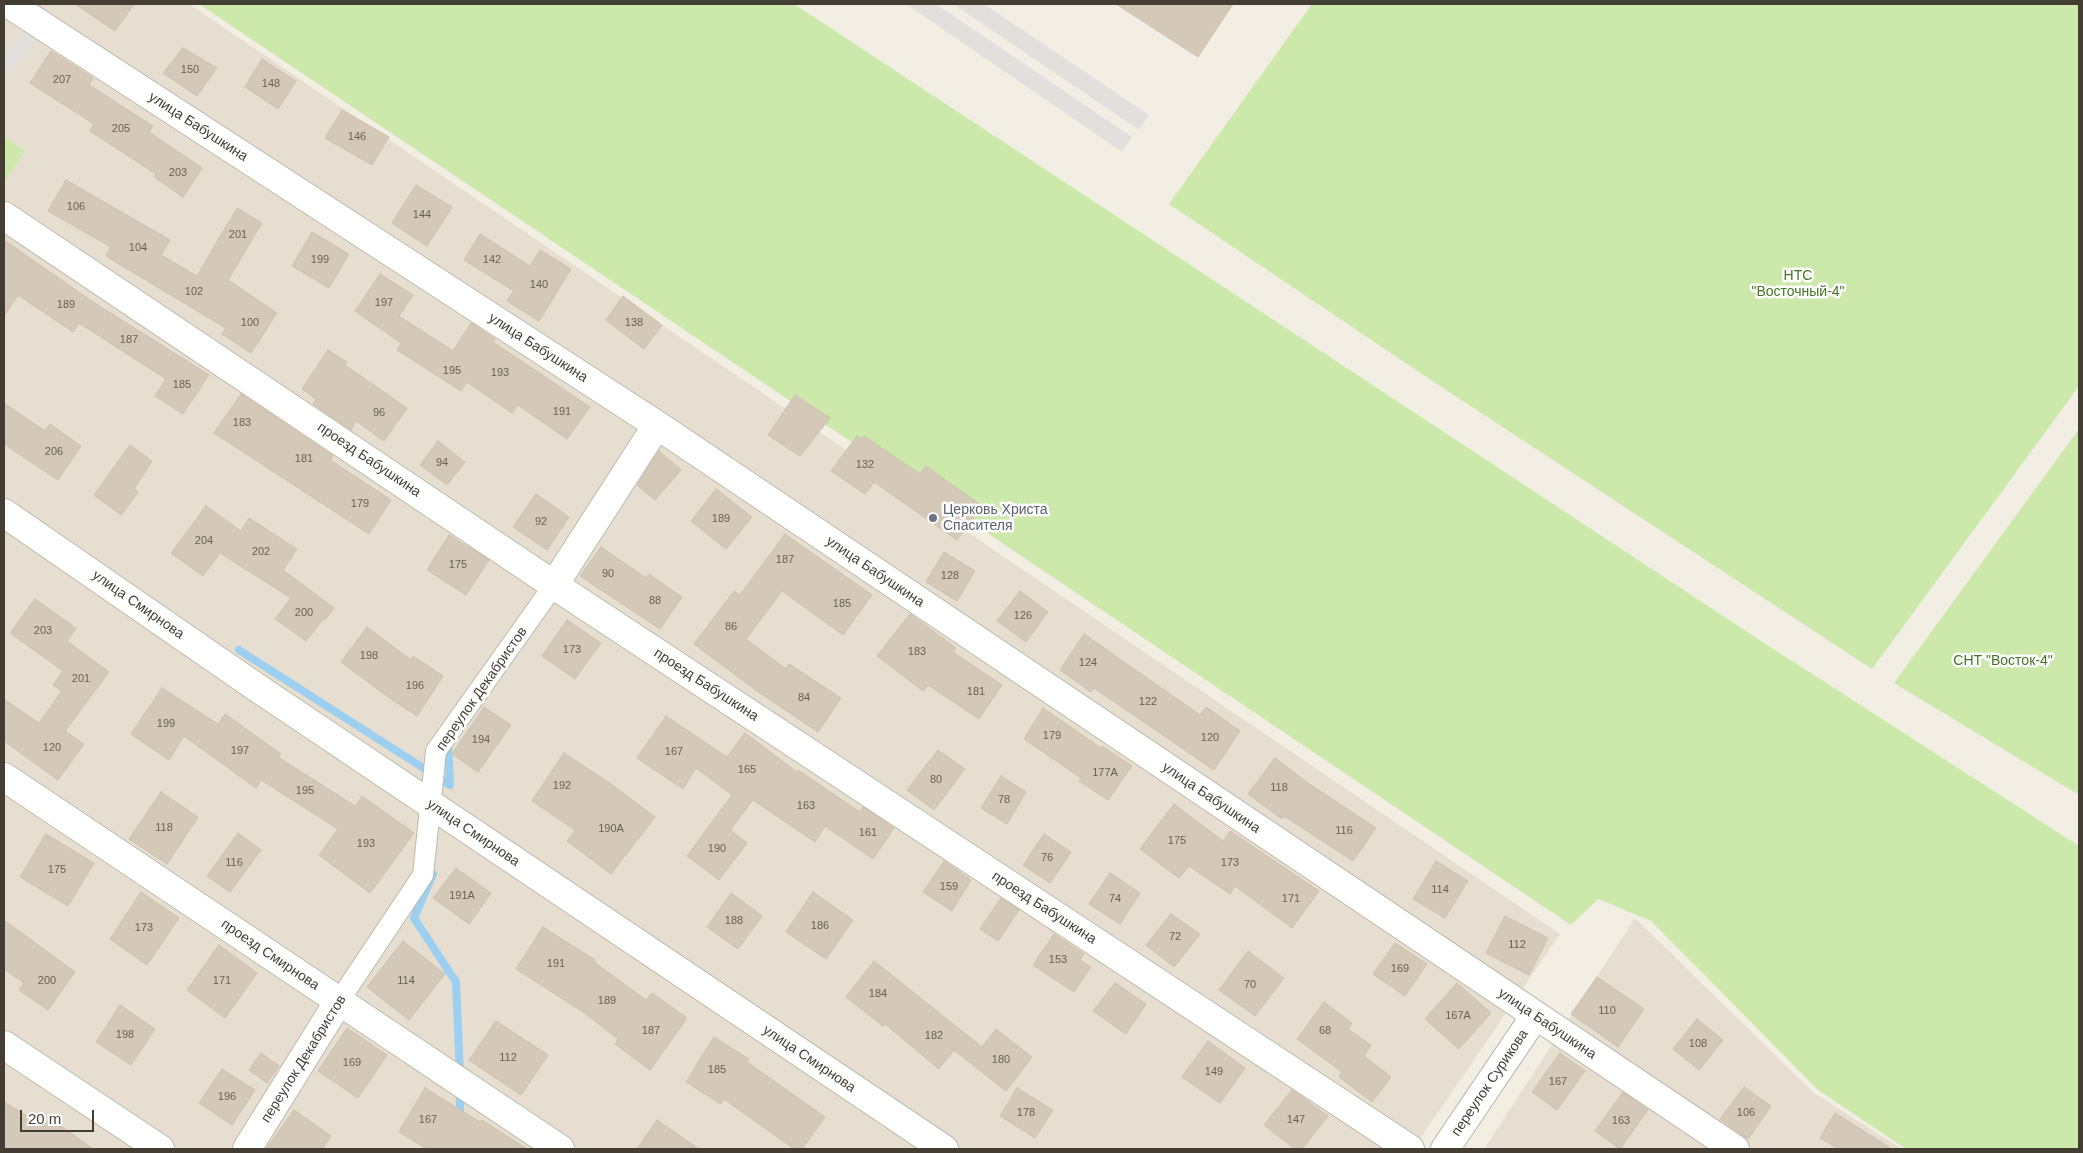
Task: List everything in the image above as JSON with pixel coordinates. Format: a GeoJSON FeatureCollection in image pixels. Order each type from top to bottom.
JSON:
{"type":"FeatureCollection","features":[{"type":"Feature","properties":{"kind":"street","name":"улица Бабушкина"},"geometry":{"type":"LineString","coordinates":[[9,4],[657,425],[1734,1149]]}},
{"type":"Feature","properties":{"kind":"street","name":"проезд Бабушкина"},"geometry":{"type":"LineString","coordinates":[[4,216],[554,584],[1410,1149]]}},
{"type":"Feature","properties":{"kind":"street","name":"переулок Декабристов"},"geometry":{"type":"LineString","coordinates":[[247,1149],[339,1001],[423,875],[436,751],[554,584],[657,425]]}},
{"type":"Feature","properties":{"kind":"street","name":"улица Смирнова"},"geometry":{"type":"LineString","coordinates":[[4,513],[256,687],[944,1149]]}},
{"type":"Feature","properties":{"kind":"street","name":"проезд Смирнова"},"geometry":{"type":"LineString","coordinates":[[4,777],[560,1149]]}},
{"type":"Feature","properties":{"kind":"street","name":"переулок Сурикова"},"geometry":{"type":"LineString","coordinates":[[1445,1149],[1535,1016]]}},
{"type":"Feature","properties":{"kind":"street"},"geometry":{"type":"LineString","coordinates":[[4,1045],[160,1149]]}},
{"type":"Feature","properties":{"kind":"shaded area"},"geometry":{"type":"Polygon","coordinates":[[[4,4],[189,4],[1560,934],[1413,1149],[4,1149],[4,4]]]}},
{"type":"Feature","properties":{"kind":"shaded area"},"geometry":{"type":"Polygon","coordinates":[[[906,4],[936,4],[1132,137],[1122,152],[906,4]]]}},
{"type":"Feature","properties":{"kind":"shaded area"},"geometry":{"type":"Polygon","coordinates":[[[953,4],[984,4],[1149,115],[1139,130],[953,4]]]}},
{"type":"Feature","properties":{"kind":"shaded area"},"geometry":{"type":"Polygon","coordinates":[[[27,28],[35,42],[5,76],[4,53],[27,28]]]}},
{"type":"Feature","properties":{"kind":"shaded area"},"geometry":{"type":"Polygon","coordinates":[[[1635,918],[1814,1093],[1902,1149],[1484,1149],[1635,918]]]}},
{"type":"Feature","properties":{"kind":"green space"},"geometry":{"type":"Polygon","coordinates":[[[199,4],[794,4],[1764,643],[2079,846],[2079,1149],[1906,1149],[1818,1090],[1651,921],[1598,899],[1571,925],[199,4]]]}},
{"type":"Feature","properties":{"kind":"green space","name":"НТС \"Восточный-4\""},"geometry":{"type":"Polygon","coordinates":[[[1312,4],[2079,4],[2079,386],[1872,669],[1440,386],[1169,204],[1312,4]]]}},
{"type":"Feature","properties":{"kind":"green space"},"geometry":{"type":"Polygon","coordinates":[[[4,136],[25,151],[4,183],[4,136]]]}},
{"type":"Feature","properties":{"kind":"green space","name":"СНТ \"Восток-4\""},"geometry":{"type":"Polygon","coordinates":[[[2079,429],[2079,795],[1894,683],[2079,429]]]}},
{"type":"Feature","properties":{"kind":"building"},"geometry":{"type":"Polygon","coordinates":[[[75,4],[134,4],[115,31],[75,4]]]}},
{"type":"Feature","properties":{"kind":"building"},"geometry":{"type":"Polygon","coordinates":[[[1116,4],[1233,4],[1198,57],[1116,4]]]}},
{"type":"Feature","properties":{"kind":"building"},"geometry":{"type":"Polygon","coordinates":[[[183,48],[217,68],[197,96],[163,73],[183,48]]]}},
{"type":"Feature","properties":{"kind":"building"},"geometry":{"type":"Polygon","coordinates":[[[51,51],[93,78],[89,85],[153,126],[149,132],[202,168],[183,197],[154,177],[156,174],[90,131],[94,124],[30,83],[51,51]]]}},
{"type":"Feature","properties":{"kind":"building"},"geometry":{"type":"Polygon","coordinates":[[[262,59],[296,81],[278,109],[245,87],[262,59]]]}},
{"type":"Feature","properties":{"kind":"building"},"geometry":{"type":"Polygon","coordinates":[[[342,110],[389,137],[372,165],[325,138],[342,110]]]}},
{"type":"Feature","properties":{"kind":"building"},"geometry":{"type":"Polygon","coordinates":[[[66,180],[170,240],[161,255],[197,276],[237,208],[262,223],[228,280],[277,313],[251,353],[222,334],[226,328],[106,256],[111,247],[48,211],[66,180]]]}},
{"type":"Feature","properties":{"kind":"building"},"geometry":{"type":"Polygon","coordinates":[[[416,185],[452,207],[427,246],[392,223],[416,185]]]}},
{"type":"Feature","properties":{"kind":"building"},"geometry":{"type":"Polygon","coordinates":[[[312,232],[349,254],[329,288],[292,266],[312,232]]]}},
{"type":"Feature","properties":{"kind":"building"},"geometry":{"type":"Polygon","coordinates":[[[480,234],[530,266],[540,250],[571,269],[539,321],[507,301],[514,291],[464,260],[480,234]]]}},
{"type":"Feature","properties":{"kind":"building"},"geometry":{"type":"Polygon","coordinates":[[[4,240],[93,302],[209,375],[183,414],[155,396],[166,379],[79,323],[73,332],[18,295],[4,316],[4,240]]]}},
{"type":"Feature","properties":{"kind":"building"},"geometry":{"type":"Polygon","coordinates":[[[380,274],[413,295],[399,316],[453,351],[471,323],[495,339],[493,342],[590,407],[567,439],[518,405],[512,413],[467,382],[461,391],[397,350],[401,343],[355,311],[380,274]]]}},
{"type":"Feature","properties":{"kind":"building"},"geometry":{"type":"Polygon","coordinates":[[[623,296],[662,325],[644,349],[606,320],[623,296]]]}},
{"type":"Feature","properties":{"kind":"building"},"geometry":{"type":"Polygon","coordinates":[[[328,350],[347,362],[345,365],[407,408],[384,441],[356,421],[351,430],[313,404],[316,399],[302,389],[328,350]]]}},
{"type":"Feature","properties":{"kind":"building"},"geometry":{"type":"Polygon","coordinates":[[[241,394],[333,456],[330,460],[391,500],[369,534],[214,433],[241,394]]]}},
{"type":"Feature","properties":{"kind":"building"},"geometry":{"type":"Polygon","coordinates":[[[795,395],[830,418],[800,456],[768,435],[795,395]]]}},
{"type":"Feature","properties":{"kind":"building"},"geometry":{"type":"Polygon","coordinates":[[[4,403],[45,431],[50,424],[81,446],[58,480],[4,444],[4,403]]]}},
{"type":"Feature","properties":{"kind":"building"},"geometry":{"type":"Polygon","coordinates":[[[857,436],[861,439],[864,436],[920,474],[926,466],[982,506],[957,540],[874,482],[865,494],[831,471],[857,436]]]}},
{"type":"Feature","properties":{"kind":"building"},"geometry":{"type":"Polygon","coordinates":[[[438,441],[465,462],[447,485],[420,465],[438,441]]]}},
{"type":"Feature","properties":{"kind":"building"},"geometry":{"type":"Polygon","coordinates":[[[130,445],[152,461],[134,489],[138,492],[121,515],[94,495],[130,445]]]}},
{"type":"Feature","properties":{"kind":"building"},"geometry":{"type":"Polygon","coordinates":[[[659,451],[681,470],[655,500],[637,485],[659,451]]]}},
{"type":"Feature","properties":{"kind":"building"},"geometry":{"type":"Polygon","coordinates":[[[716,489],[752,517],[726,549],[691,521],[716,489]]]}},
{"type":"Feature","properties":{"kind":"building"},"geometry":{"type":"Polygon","coordinates":[[[536,494],[569,517],[547,550],[513,527],[536,494]]]}},
{"type":"Feature","properties":{"kind":"building"},"geometry":{"type":"Polygon","coordinates":[[[206,506],[241,531],[249,518],[297,549],[283,570],[334,608],[306,641],[275,619],[291,598],[220,553],[203,576],[171,553],[206,506]]]}},
{"type":"Feature","properties":{"kind":"building"},"geometry":{"type":"Polygon","coordinates":[[[785,534],[872,595],[843,635],[782,591],[746,639],[786,669],[789,664],[841,698],[818,732],[757,691],[694,644],[734,591],[740,595],[785,534]]]}},
{"type":"Feature","properties":{"kind":"building"},"geometry":{"type":"Polygon","coordinates":[[[449,535],[489,560],[466,595],[427,570],[449,535]]]}},
{"type":"Feature","properties":{"kind":"building"},"geometry":{"type":"Polygon","coordinates":[[[601,547],[646,578],[649,574],[682,597],[660,629],[580,576],[601,547]]]}},
{"type":"Feature","properties":{"kind":"building"},"geometry":{"type":"Polygon","coordinates":[[[944,552],[975,571],[957,601],[926,582],[944,552]]]}},
{"type":"Feature","properties":{"kind":"building"},"geometry":{"type":"Polygon","coordinates":[[[1020,591],[1048,612],[1026,642],[997,621],[1020,591]]]}},
{"type":"Feature","properties":{"kind":"building"},"geometry":{"type":"Polygon","coordinates":[[[35,599],[76,628],[67,641],[109,672],[65,731],[84,744],[58,780],[4,741],[4,699],[39,723],[62,691],[53,685],[63,671],[10,633],[35,599]]]}},
{"type":"Feature","properties":{"kind":"building"},"geometry":{"type":"Polygon","coordinates":[[[910,614],[956,648],[953,652],[1002,685],[979,719],[928,685],[923,691],[877,656],[910,614]]]}},
{"type":"Feature","properties":{"kind":"building"},"geometry":{"type":"Polygon","coordinates":[[[567,620],[601,643],[575,679],[542,656],[567,620]]]}},
{"type":"Feature","properties":{"kind":"building"},"geometry":{"type":"Polygon","coordinates":[[[367,627],[411,660],[413,656],[443,676],[417,716],[341,662],[367,627]]]}},
{"type":"Feature","properties":{"kind":"building"},"geometry":{"type":"Polygon","coordinates":[[[1084,634],[1200,715],[1206,707],[1240,731],[1214,770],[1094,688],[1091,692],[1060,670],[1084,634]]]}},
{"type":"Feature","properties":{"kind":"building"},"geometry":{"type":"Polygon","coordinates":[[[162,688],[218,724],[225,714],[281,754],[278,757],[355,806],[362,796],[414,833],[370,893],[319,855],[338,829],[261,780],[256,788],[184,736],[169,760],[131,734],[162,688]]]}},
{"type":"Feature","properties":{"kind":"building"},"geometry":{"type":"Polygon","coordinates":[[[484,707],[511,725],[478,772],[452,754],[484,707]]]}},
{"type":"Feature","properties":{"kind":"building"},"geometry":{"type":"Polygon","coordinates":[[[1043,708],[1101,748],[1102,746],[1132,766],[1108,800],[1079,781],[1081,778],[1024,739],[1043,708]]]}},
{"type":"Feature","properties":{"kind":"building"},"geometry":{"type":"Polygon","coordinates":[[[666,716],[727,757],[745,733],[797,772],[798,770],[860,812],[863,807],[894,828],[873,859],[825,826],[815,842],[753,800],[730,830],[747,843],[719,880],[687,856],[732,795],[696,768],[683,789],[637,758],[666,716]]]}},
{"type":"Feature","properties":{"kind":"building"},"geometry":{"type":"Polygon","coordinates":[[[938,750],[965,769],[934,810],[907,790],[938,750]]]}},
{"type":"Feature","properties":{"kind":"building"},"geometry":{"type":"Polygon","coordinates":[[[564,753],[611,784],[655,817],[611,874],[567,841],[575,830],[532,801],[564,753]]]}},
{"type":"Feature","properties":{"kind":"building"},"geometry":{"type":"Polygon","coordinates":[[[1275,758],[1308,783],[1376,828],[1353,861],[1284,816],[1282,819],[1248,794],[1275,758]]]}},
{"type":"Feature","properties":{"kind":"building"},"geometry":{"type":"Polygon","coordinates":[[[1001,776],[1026,792],[1007,824],[981,808],[1001,776]]]}},
{"type":"Feature","properties":{"kind":"building"},"geometry":{"type":"Polygon","coordinates":[[[161,792],[198,817],[167,864],[129,839],[161,792]]]}},
{"type":"Feature","properties":{"kind":"building"},"geometry":{"type":"Polygon","coordinates":[[[1174,804],[1223,841],[1230,831],[1319,891],[1292,928],[1235,886],[1230,894],[1189,866],[1179,878],[1140,849],[1174,804]]]}},
{"type":"Feature","properties":{"kind":"building"},"geometry":{"type":"Polygon","coordinates":[[[238,833],[261,850],[230,892],[207,876],[238,833]]]}},
{"type":"Feature","properties":{"kind":"building"},"geometry":{"type":"Polygon","coordinates":[[[46,834],[94,863],[68,906],[20,877],[46,834]]]}},
{"type":"Feature","properties":{"kind":"building"},"geometry":{"type":"Polygon","coordinates":[[[1044,834],[1071,852],[1050,883],[1023,865],[1044,834]]]}},
{"type":"Feature","properties":{"kind":"building"},"geometry":{"type":"Polygon","coordinates":[[[944,861],[971,880],[952,911],[923,892],[944,861]]]}},
{"type":"Feature","properties":{"kind":"building"},"geometry":{"type":"Polygon","coordinates":[[[1436,861],[1468,881],[1445,918],[1413,899],[1436,861]]]}},
{"type":"Feature","properties":{"kind":"building"},"geometry":{"type":"Polygon","coordinates":[[[456,868],[491,893],[469,924],[433,898],[456,868]]]}},
{"type":"Feature","properties":{"kind":"building"},"geometry":{"type":"Polygon","coordinates":[[[1110,873],[1140,893],[1120,924],[1089,904],[1110,873]]]}},
{"type":"Feature","properties":{"kind":"building"},"geometry":{"type":"Polygon","coordinates":[[[141,892],[179,918],[147,965],[110,939],[141,892]]]}},
{"type":"Feature","properties":{"kind":"building"},"geometry":{"type":"Polygon","coordinates":[[[813,892],[853,920],[826,959],[786,932],[813,892]]]}},
{"type":"Feature","properties":{"kind":"building"},"geometry":{"type":"Polygon","coordinates":[[[731,893],[762,916],[738,949],[707,927],[731,893]]]}},
{"type":"Feature","properties":{"kind":"building"},"geometry":{"type":"Polygon","coordinates":[[[1001,898],[1019,910],[998,941],[980,929],[1001,898]]]}},
{"type":"Feature","properties":{"kind":"building"},"geometry":{"type":"Polygon","coordinates":[[[1171,914],[1200,934],[1174,967],[1146,945],[1171,914]]]}},
{"type":"Feature","properties":{"kind":"building"},"geometry":{"type":"Polygon","coordinates":[[[1505,916],[1548,938],[1529,975],[1486,953],[1505,916]]]}},
{"type":"Feature","properties":{"kind":"building"},"geometry":{"type":"Polygon","coordinates":[[[4,920],[75,972],[48,1010],[19,990],[24,983],[4,969],[4,920]]]}},
{"type":"Feature","properties":{"kind":"building"},"geometry":{"type":"Polygon","coordinates":[[[543,927],[595,960],[594,962],[646,1000],[652,993],[687,1018],[650,1070],[615,1044],[618,1039],[583,1012],[516,969],[543,927]]]}},
{"type":"Feature","properties":{"kind":"building"},"geometry":{"type":"Polygon","coordinates":[[[1054,934],[1084,954],[1080,960],[1091,967],[1074,992],[1033,965],[1054,934]]]}},
{"type":"Feature","properties":{"kind":"building"},"geometry":{"type":"Polygon","coordinates":[[[403,941],[445,974],[409,1020],[367,987],[403,941]]]}},
{"type":"Feature","properties":{"kind":"building"},"geometry":{"type":"Polygon","coordinates":[[[1395,943],[1427,964],[1405,996],[1373,974],[1395,943]]]}},
{"type":"Feature","properties":{"kind":"building"},"geometry":{"type":"Polygon","coordinates":[[[219,945],[257,973],[225,1018],[187,990],[219,945]]]}},
{"type":"Feature","properties":{"kind":"building"},"geometry":{"type":"Polygon","coordinates":[[[1248,951],[1284,978],[1255,1016],[1219,990],[1248,951]]]}},
{"type":"Feature","properties":{"kind":"building"},"geometry":{"type":"Polygon","coordinates":[[[874,961],[982,1047],[996,1029],[1032,1057],[1006,1091],[954,1050],[939,1069],[885,1024],[883,1026],[846,997],[874,961]]]}},
{"type":"Feature","properties":{"kind":"building"},"geometry":{"type":"Polygon","coordinates":[[[1597,977],[1644,1009],[1618,1047],[1571,1014],[1597,977]]]}},
{"type":"Feature","properties":{"kind":"building"},"geometry":{"type":"Polygon","coordinates":[[[1115,983],[1146,1004],[1126,1034],[1093,1011],[1115,983]]]}},
{"type":"Feature","properties":{"kind":"building"},"geometry":{"type":"Polygon","coordinates":[[[1457,983],[1491,1013],[1459,1049],[1425,1019],[1457,983]]]}},
{"type":"Feature","properties":{"kind":"building"},"geometry":{"type":"Polygon","coordinates":[[[1324,1002],[1352,1023],[1348,1029],[1371,1045],[1364,1056],[1391,1077],[1372,1102],[1339,1077],[1342,1072],[1297,1039],[1324,1002]]]}},
{"type":"Feature","properties":{"kind":"building"},"geometry":{"type":"Polygon","coordinates":[[[120,1005],[155,1029],[131,1065],[96,1042],[120,1005]]]}},
{"type":"Feature","properties":{"kind":"building"},"geometry":{"type":"Polygon","coordinates":[[[1697,1019],[1723,1040],[1699,1070],[1673,1049],[1697,1019]]]}},
{"type":"Feature","properties":{"kind":"building"},"geometry":{"type":"Polygon","coordinates":[[[496,1021],[548,1055],[521,1095],[469,1060],[496,1021]]]}},
{"type":"Feature","properties":{"kind":"building"},"geometry":{"type":"Polygon","coordinates":[[[347,1028],[387,1055],[358,1098],[318,1071],[347,1028]]]}},
{"type":"Feature","properties":{"kind":"building"},"geometry":{"type":"Polygon","coordinates":[[[714,1037],[749,1059],[747,1062],[825,1117],[802,1149],[794,1149],[724,1099],[721,1104],[686,1082],[714,1037]]]}},
{"type":"Feature","properties":{"kind":"building"},"geometry":{"type":"Polygon","coordinates":[[[1208,1041],[1245,1068],[1220,1103],[1182,1077],[1208,1041]]]}},
{"type":"Feature","properties":{"kind":"building"},"geometry":{"type":"Polygon","coordinates":[[[261,1053],[279,1066],[267,1083],[249,1070],[261,1053]]]}},
{"type":"Feature","properties":{"kind":"building"},"geometry":{"type":"Polygon","coordinates":[[[1560,1053],[1585,1071],[1557,1110],[1532,1092],[1560,1053]]]}},
{"type":"Feature","properties":{"kind":"building"},"geometry":{"type":"Polygon","coordinates":[[[222,1069],[255,1090],[232,1125],[199,1103],[222,1069]]]}},
{"type":"Feature","properties":{"kind":"building"},"geometry":{"type":"Polygon","coordinates":[[[1744,1087],[1771,1106],[1748,1139],[1720,1119],[1744,1087]]]}},
{"type":"Feature","properties":{"kind":"building"},"geometry":{"type":"Polygon","coordinates":[[[425,1088],[480,1122],[482,1120],[527,1149],[427,1149],[399,1132],[425,1088]]]}},
{"type":"Feature","properties":{"kind":"building"},"geometry":{"type":"Polygon","coordinates":[[[1017,1088],[1053,1110],[1035,1138],[1000,1116],[1017,1088]]]}},
{"type":"Feature","properties":{"kind":"building"},"geometry":{"type":"Polygon","coordinates":[[[1292,1090],[1328,1116],[1302,1149],[1295,1149],[1264,1125],[1292,1090]]]}},
{"type":"Feature","properties":{"kind":"building"},"geometry":{"type":"Polygon","coordinates":[[[1623,1092],[1648,1110],[1620,1149],[1595,1131],[1623,1092]]]}},
{"type":"Feature","properties":{"kind":"building"},"geometry":{"type":"Polygon","coordinates":[[[4,1102],[44,1126],[50,1118],[93,1149],[4,1149],[4,1102]]]}},
{"type":"Feature","properties":{"kind":"building"},"geometry":{"type":"Polygon","coordinates":[[[294,1110],[331,1136],[322,1149],[266,1149],[294,1110]]]}},
{"type":"Feature","properties":{"kind":"building"},"geometry":{"type":"Polygon","coordinates":[[[1835,1113],[1892,1149],[1839,1149],[1820,1138],[1835,1113]]]}},
{"type":"Feature","properties":{"kind":"building"},"geometry":{"type":"Polygon","coordinates":[[[657,1120],[699,1149],[637,1149],[657,1120]]]}},
{"type":"Feature","properties":{"kind":"waterway"},"geometry":{"type":"LineString","coordinates":[[239,650],[450,785]]}},
{"type":"Feature","properties":{"kind":"waterway"},"geometry":{"type":"LineString","coordinates":[[448,742],[450,785]]}},
{"type":"Feature","properties":{"kind":"waterway"},"geometry":{"type":"LineString","coordinates":[[433,874],[414,918],[456,982],[460,1074]]}},
{"type":"Feature","properties":{"kind":"waterway"},"geometry":{"type":"LineString","coordinates":[[460,1090],[460,1119]]}},
{"type":"Feature","properties":{"kind":"place","name":"Церковь Христа Спасителя"},"geometry":{"type":"Point","coordinates":[933,518]}}]}
